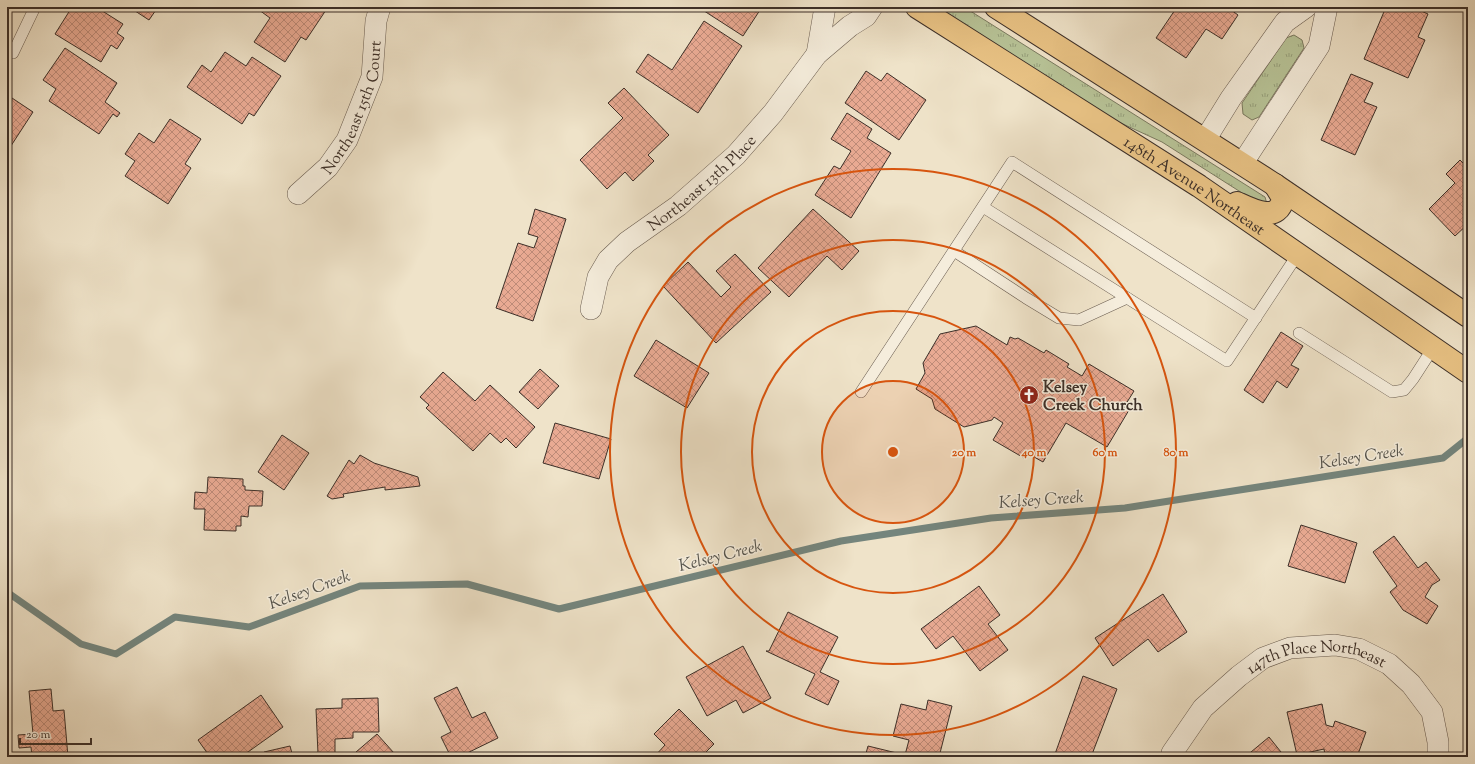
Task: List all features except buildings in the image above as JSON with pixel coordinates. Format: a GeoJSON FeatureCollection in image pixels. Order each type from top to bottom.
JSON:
{"type":"FeatureCollection","features":[{"type":"Feature","properties":{"kind":"main road","name":"148th Avenue Northeast"},"geometry":{"type":"LineString","coordinates":[[917,7],[1199,186],[1468,372]]}},
{"type":"Feature","properties":{"kind":"main road"},"geometry":{"type":"LineString","coordinates":[[996,7],[1275,185],[1468,316]]}},
{"type":"Feature","properties":{"kind":"main road"},"geometry":{"type":"LineString","coordinates":[[1199,186],[1259,213],[1268,214],[1275,212],[1282,206],[1283,198],[1275,185]]}},
{"type":"Feature","properties":{"kind":"street","name":"Northeast 15th Court"},"geometry":{"type":"LineString","coordinates":[[298,194],[328,167],[347,140],[372,77],[376,21],[380,7]]}},
{"type":"Feature","properties":{"kind":"street","name":"Northeast 13th Place"},"geometry":{"type":"LineString","coordinates":[[817,54],[825,7]]}},
{"type":"Feature","properties":{"kind":"street","name":"Northeast 13th Place"},"geometry":{"type":"LineString","coordinates":[[591,309],[598,277],[608,260],[627,242],[678,206],[736,155],[773,114],[817,54],[850,26],[866,16],[872,7]]}},
{"type":"Feature","properties":{"kind":"street"},"geometry":{"type":"LineString","coordinates":[[1204,140],[1231,98],[1285,22],[1306,7]]}},
{"type":"Feature","properties":{"kind":"street"},"geometry":{"type":"LineString","coordinates":[[1242,164],[1319,46],[1327,7]]}},
{"type":"Feature","properties":{"kind":"street","name":"147th Place Northeast"},"geometry":{"type":"LineString","coordinates":[[1172,753],[1203,708],[1239,676],[1263,658],[1290,648],[1335,645],[1359,649],[1389,664],[1412,684],[1432,712],[1438,742],[1438,757]]}},
{"type":"Feature","properties":{"kind":"lane"},"geometry":{"type":"LineString","coordinates":[[13,53],[35,7]]}},
{"type":"Feature","properties":{"kind":"lane"},"geometry":{"type":"LineString","coordinates":[[861,392],[1012,162],[1256,318]]}},
{"type":"Feature","properties":{"kind":"lane"},"geometry":{"type":"LineString","coordinates":[[983,207],[1228,361],[1298,254]]}},
{"type":"Feature","properties":{"kind":"lane"},"geometry":{"type":"LineString","coordinates":[[954,251],[1059,318],[1079,320],[1126,298]]}},
{"type":"Feature","properties":{"kind":"lane"},"geometry":{"type":"LineString","coordinates":[[1299,333],[1392,392],[1404,390],[1433,348]]}},
{"type":"Feature","properties":{"kind":"green space"},"geometry":{"type":"Polygon","coordinates":[[[937,7],[964,7],[1265,197],[1267,204],[1261,205],[1162,142],[1099,113],[937,7]]]}},
{"type":"Feature","properties":{"kind":"green space"},"geometry":{"type":"Polygon","coordinates":[[[1294,35],[1302,40],[1304,48],[1259,117],[1252,120],[1243,114],[1242,103],[1286,38],[1294,35]]]}},
{"type":"Feature","properties":{"kind":"waterway","name":"Kelsey Creek"},"geometry":{"type":"LineString","coordinates":[[7,592],[81,644],[116,654],[175,617],[249,627],[360,586],[467,584],[559,609],[841,541],[991,518],[1125,508],[1443,458],[1468,438]]}},
{"type":"Feature","properties":{"kind":"place","name":"Kelsey Creek Church"},"geometry":{"type":"Point","coordinates":[1029,395]}}]}
